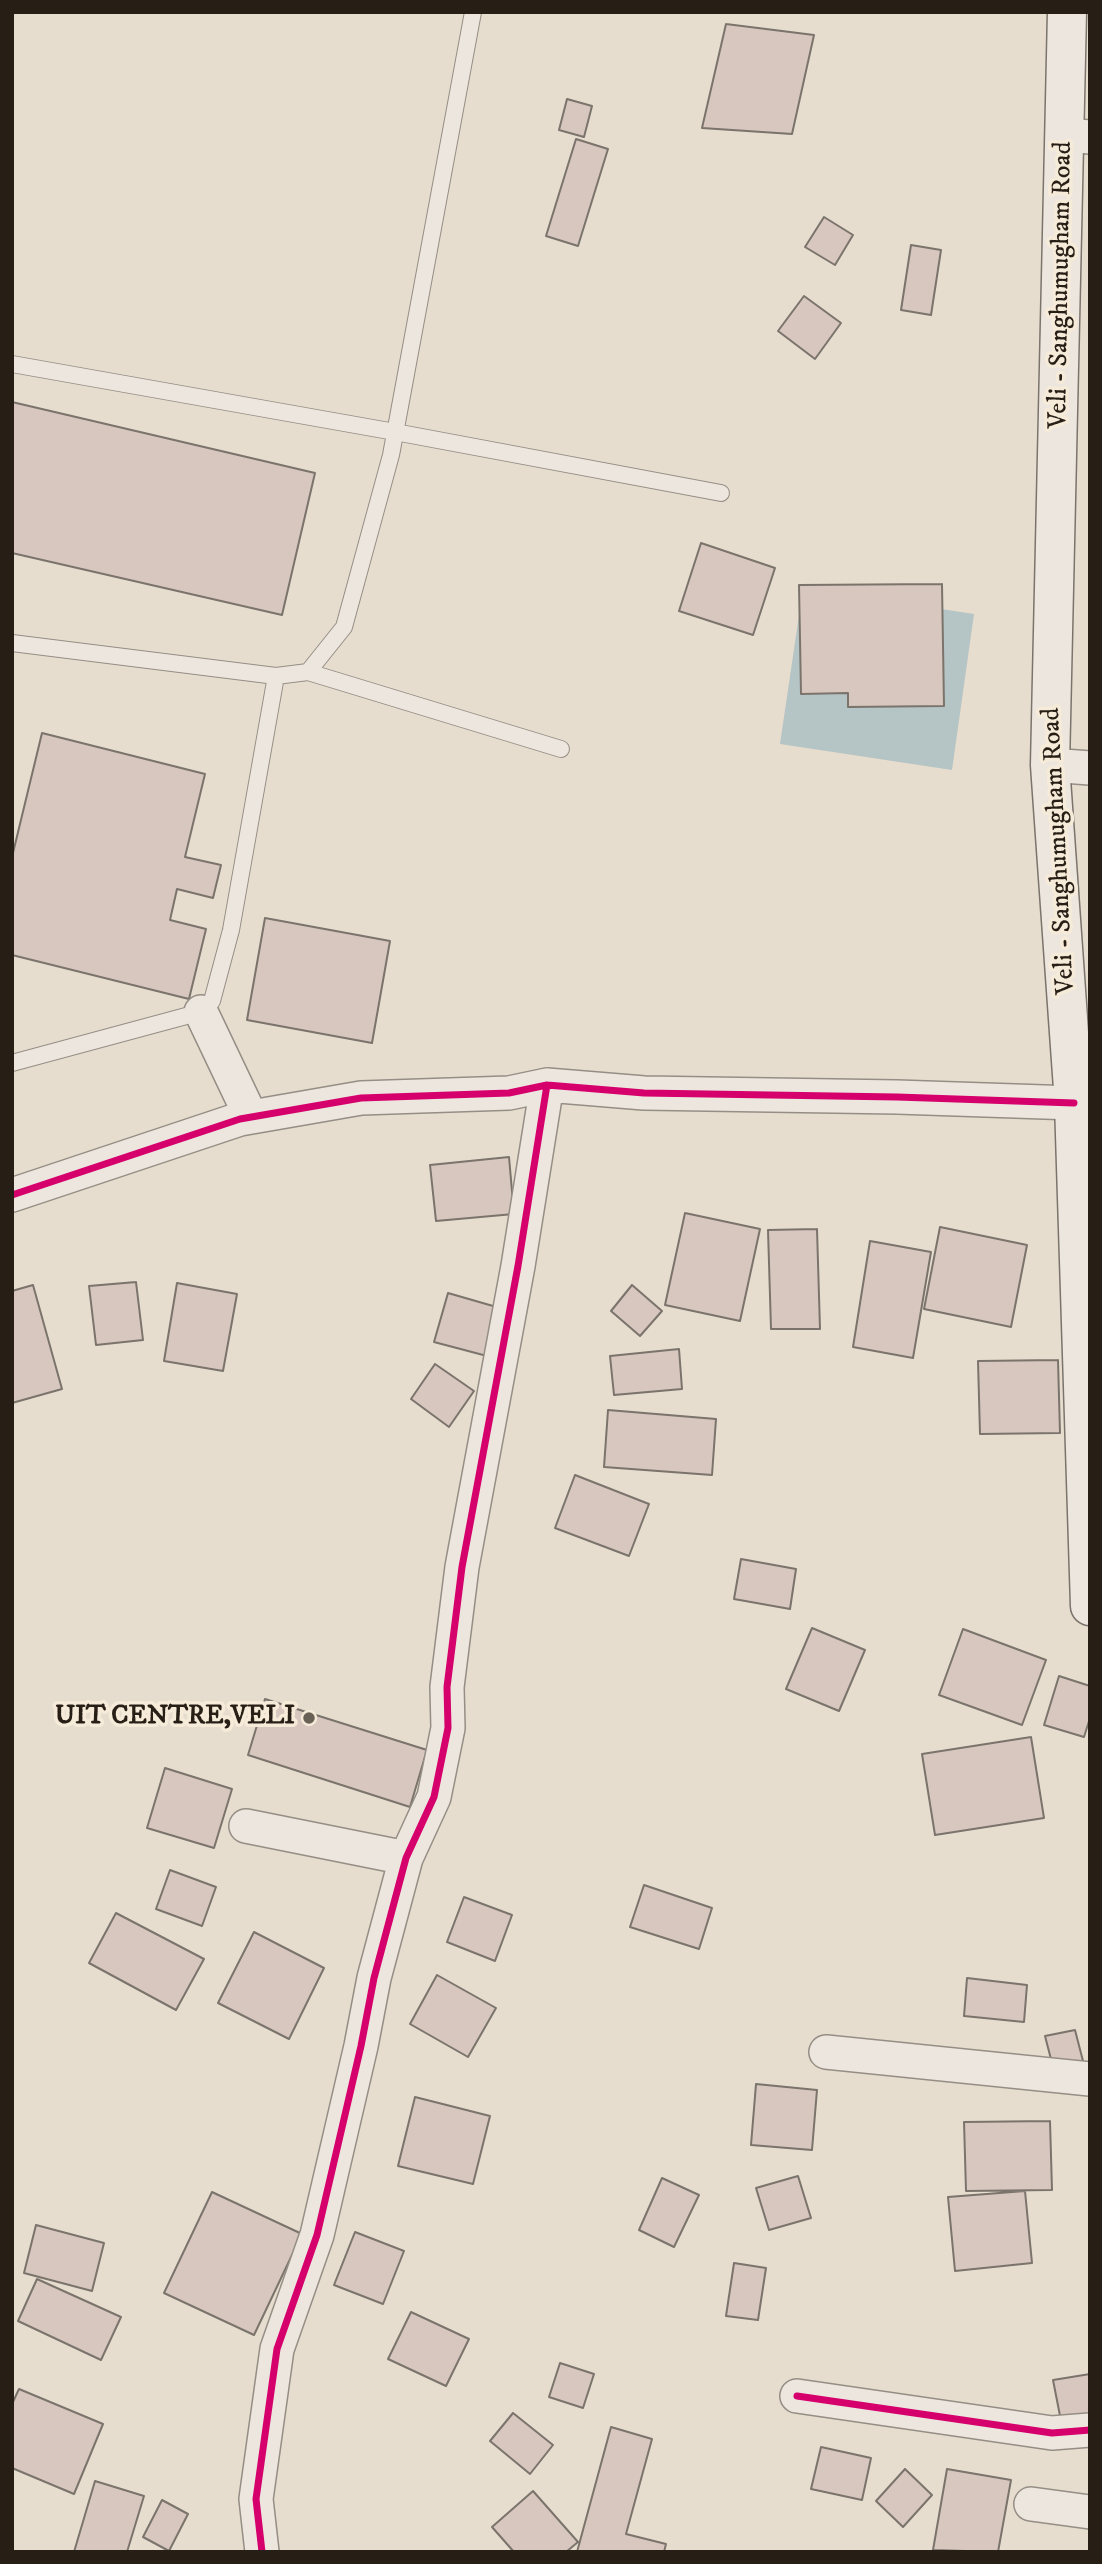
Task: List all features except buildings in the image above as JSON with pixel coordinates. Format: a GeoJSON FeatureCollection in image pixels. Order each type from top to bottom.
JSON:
{"type":"FeatureCollection","features":[{"type":"Feature","properties":{"kind":"main road","name":"Veli - Sanghumugham Road"},"geometry":{"type":"LineString","coordinates":[[1067,12],[1078,136],[1050,765],[1084,1263],[1090,1606]]}},
{"type":"Feature","properties":{"kind":"street"},"geometry":{"type":"LineString","coordinates":[[1050,765],[1090,768]]}},
{"type":"Feature","properties":{"kind":"street"},"geometry":{"type":"LineString","coordinates":[[201,1012],[251,1117]]}},
{"type":"Feature","properties":{"kind":"street"},"geometry":{"type":"LineString","coordinates":[[12,1195],[251,1117],[361,1098],[509,1093],[547,1085],[644,1093],[886,1096],[1074,1103]]}},
{"type":"Feature","properties":{"kind":"street"},"geometry":{"type":"LineString","coordinates":[[262,2552],[256,2499],[277,2349],[317,2235],[374,1978],[406,1858],[434,1797],[448,1728],[447,1686],[462,1567],[547,1085]]}},
{"type":"Feature","properties":{"kind":"street"},"geometry":{"type":"LineString","coordinates":[[246,1826],[406,1858]]}},
{"type":"Feature","properties":{"kind":"street"},"geometry":{"type":"LineString","coordinates":[[826,2052],[1090,2078]]}},
{"type":"Feature","properties":{"kind":"street"},"geometry":{"type":"LineString","coordinates":[[797,2396],[1052,2433],[1090,2430]]}},
{"type":"Feature","properties":{"kind":"street"},"geometry":{"type":"LineString","coordinates":[[1031,2504],[1090,2512]]}},
{"type":"Feature","properties":{"kind":"lane"},"geometry":{"type":"LineString","coordinates":[[308,672],[344,627],[391,455],[473,12]]}},
{"type":"Feature","properties":{"kind":"lane"},"geometry":{"type":"LineString","coordinates":[[12,364],[721,493]]}},
{"type":"Feature","properties":{"kind":"lane"},"geometry":{"type":"LineString","coordinates":[[12,643],[276,676],[308,672],[561,748]]}},
{"type":"Feature","properties":{"kind":"lane"},"geometry":{"type":"LineString","coordinates":[[12,1063],[201,1012],[212,1001],[231,930],[276,676]]}},
{"type":"Feature","properties":{"kind":"shaded area"},"geometry":{"type":"Polygon","coordinates":[[[803,588],[974,614],[952,770],[780,744],[803,588]]]}},
{"type":"Feature","properties":{"kind":"cycle path"},"geometry":{"type":"LineString","coordinates":[[12,1195],[240,1119],[361,1098],[509,1093],[547,1085],[644,1093],[1074,1103]]}},
{"type":"Feature","properties":{"kind":"cycle path"},"geometry":{"type":"LineString","coordinates":[[262,2552],[256,2499],[277,2349],[317,2235],[374,1978],[406,1858],[434,1797],[448,1728],[447,1687],[462,1567],[518,1266],[547,1085]]}},
{"type":"Feature","properties":{"kind":"cycle path"},"geometry":{"type":"LineString","coordinates":[[797,2396],[1052,2433],[1090,2430]]}},
{"type":"Feature","properties":{"kind":"place","name":"UIT CENTRE,VELI"},"geometry":{"type":"Point","coordinates":[309,1718]}}]}
